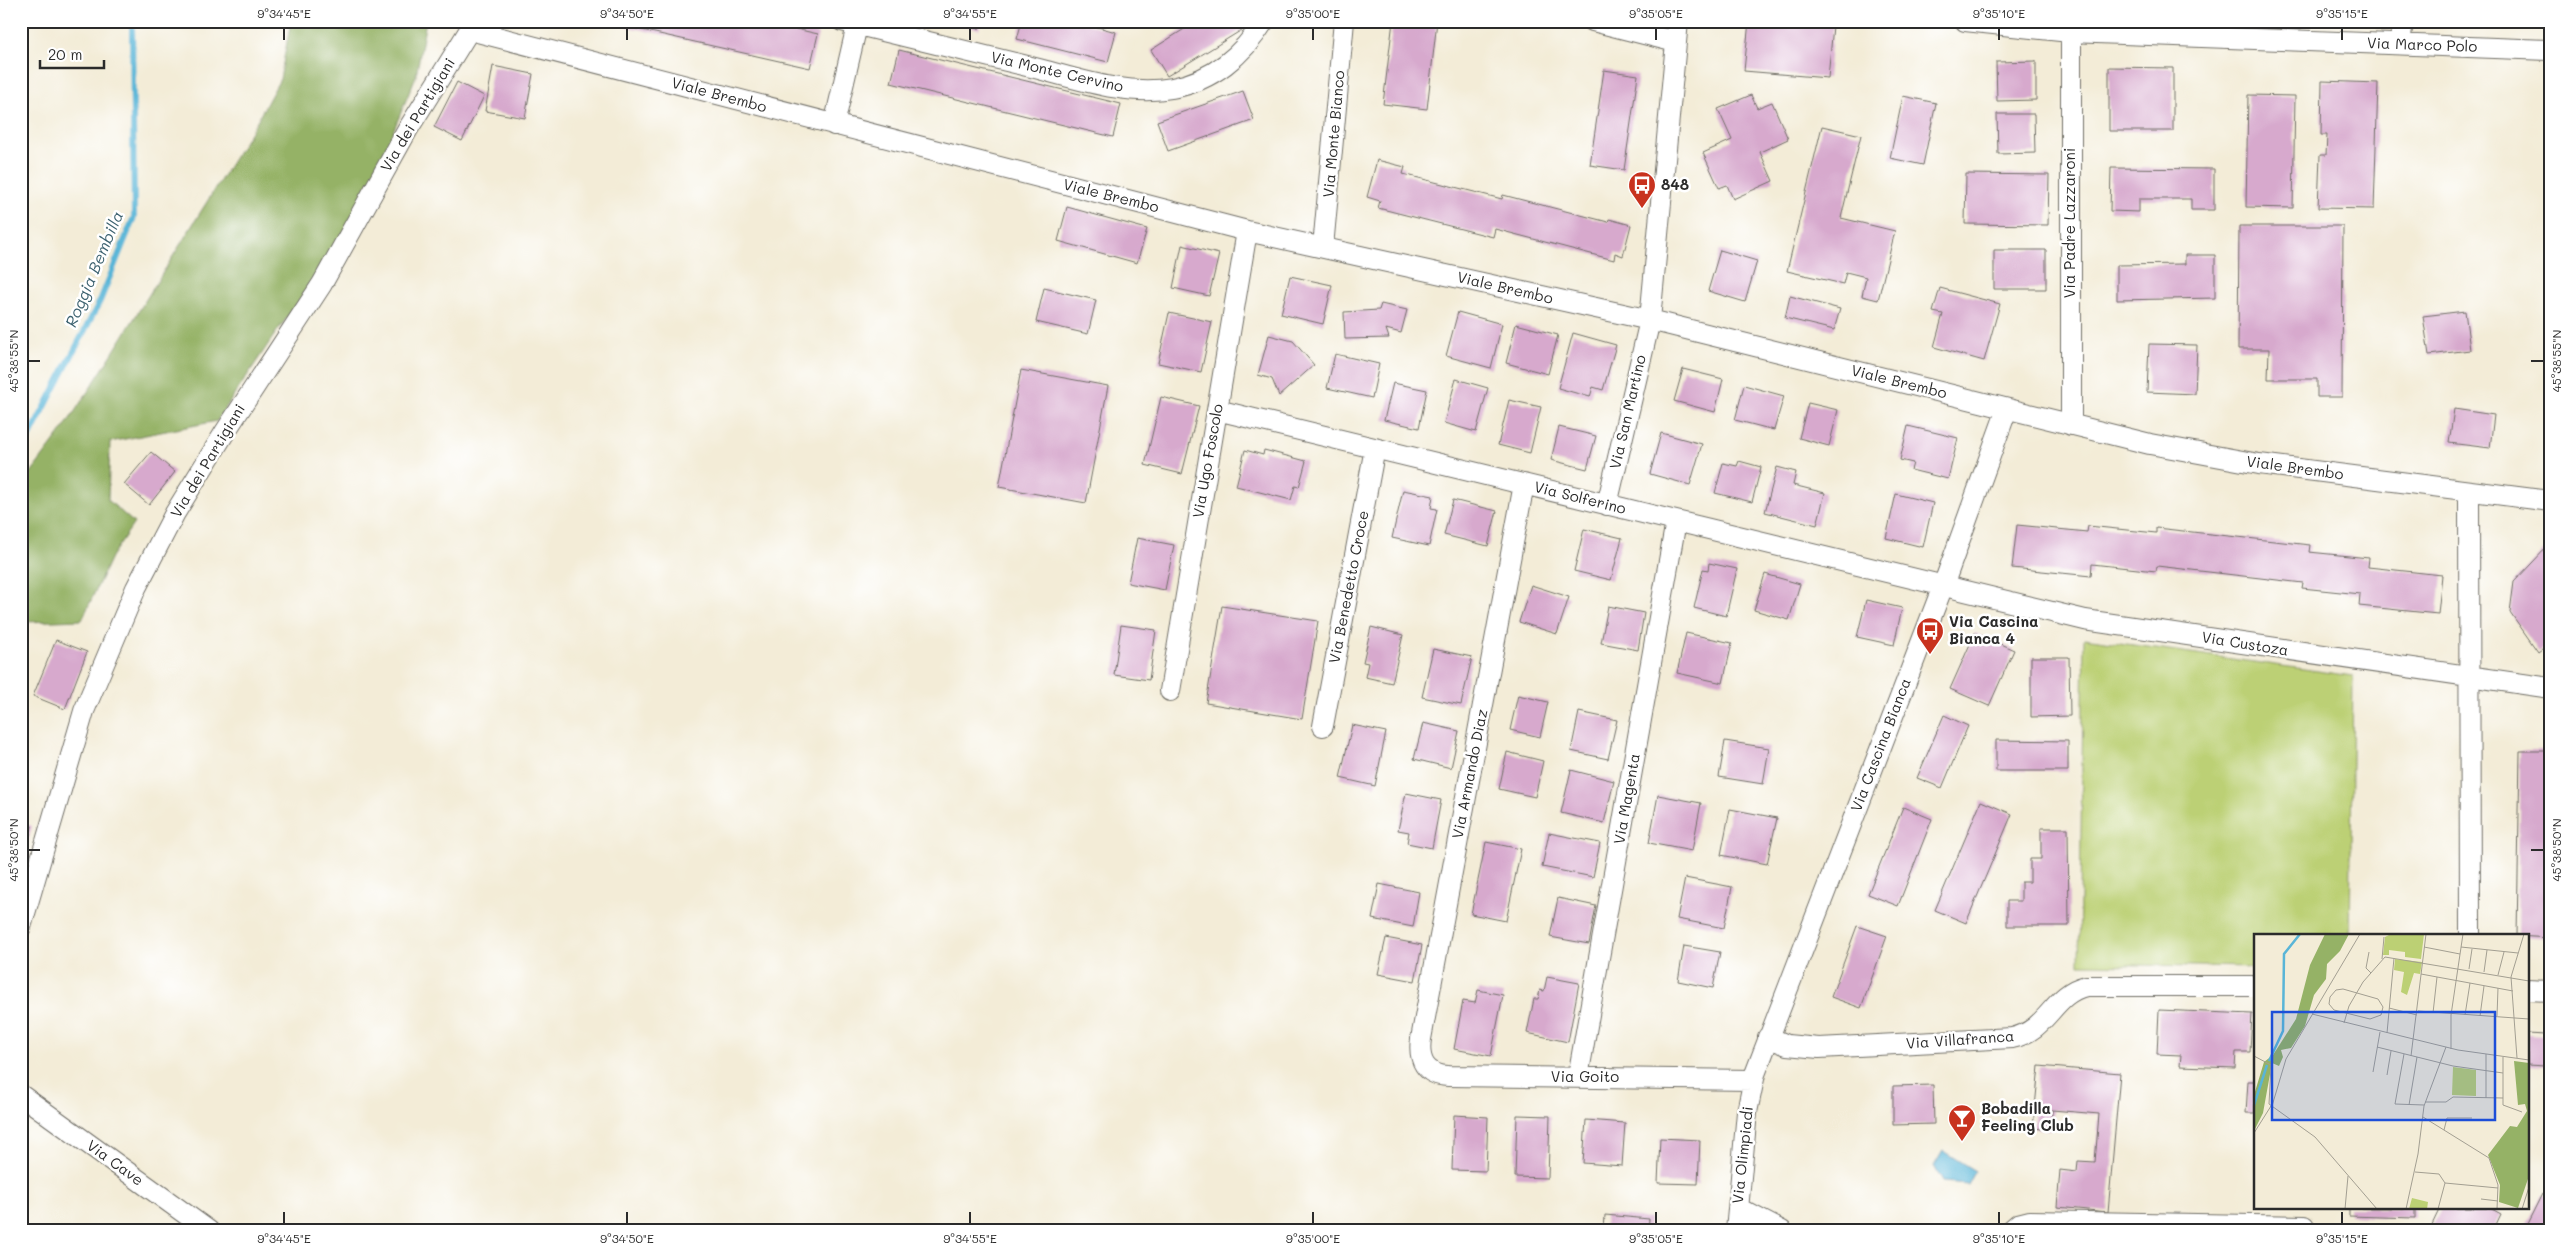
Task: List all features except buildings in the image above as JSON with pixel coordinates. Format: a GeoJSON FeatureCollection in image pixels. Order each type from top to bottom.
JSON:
{"type":"FeatureCollection","features":[{"type":"Feature","properties":{"kind":"street","name":"Via Monte Cervino"},"geometry":{"type":"LineString","coordinates":[[834,125],[852,22],[1105,85],[1150,90],[1176,88],[1210,76],[1231,60],[1257,33],[1264,21]]}},
{"type":"Feature","properties":{"kind":"street","name":"Via Monte Bianco"},"geometry":{"type":"LineString","coordinates":[[1323,248],[1344,21]]}},
{"type":"Feature","properties":{"kind":"street"},"geometry":{"type":"LineString","coordinates":[[1593,21],[1676,42]]}},
{"type":"Feature","properties":{"kind":"street","name":"Via San Martino"},"geometry":{"type":"LineString","coordinates":[[1607,504],[1650,320],[1678,21]]}},
{"type":"Feature","properties":{"kind":"street","name":"Via Marco Polo"},"geometry":{"type":"LineString","coordinates":[[1965,21],[2230,30],[2400,44],[2550,50]]}},
{"type":"Feature","properties":{"kind":"street"},"geometry":{"type":"LineString","coordinates":[[2400,44],[2403,21]]}},
{"type":"Feature","properties":{"kind":"street","name":"Viale Brembo"},"geometry":{"type":"LineString","coordinates":[[472,26],[834,125],[1247,230],[1650,320],[2150,444],[2251,463],[2550,501]]}},
{"type":"Feature","properties":{"kind":"street","name":"Via dei Partigiani"},"geometry":{"type":"LineString","coordinates":[[21,927],[84,710],[110,645],[141,579],[204,466],[322,284],[408,129],[472,26]]}},
{"type":"Feature","properties":{"kind":"street","name":"Via Padre Lazzaroni"},"geometry":{"type":"LineString","coordinates":[[2070,26],[2071,425]]}},
{"type":"Feature","properties":{"kind":"street","name":"Via Ugo Foscolo"},"geometry":{"type":"LineString","coordinates":[[1170,692],[1247,230]]}},
{"type":"Feature","properties":{"kind":"street","name":"Via Cascina Bianca"},"geometry":{"type":"LineString","coordinates":[[1753,1080],[1943,586],[2007,409]]}},
{"type":"Feature","properties":{"kind":"street","name":"Via Solferino"},"geometry":{"type":"LineString","coordinates":[[1217,410],[1943,586]]}},
{"type":"Feature","properties":{"kind":"street","name":"Via Benedetto Croce"},"geometry":{"type":"LineString","coordinates":[[1323,726],[1375,448]]}},
{"type":"Feature","properties":{"kind":"street","name":"Via Armando Diaz"},"geometry":{"type":"LineString","coordinates":[[1423,1063],[1421,1039],[1524,484]]}},
{"type":"Feature","properties":{"kind":"street"},"geometry":{"type":"LineString","coordinates":[[2469,491],[2470,934]]}},
{"type":"Feature","properties":{"kind":"street","name":"Via Magenta"},"geometry":{"type":"LineString","coordinates":[[1578,1077],[1676,521]]}},
{"type":"Feature","properties":{"kind":"street","name":"Via Custoza"},"geometry":{"type":"LineString","coordinates":[[1943,586],[2085,620],[2550,688]]}},
{"type":"Feature","properties":{"kind":"street","name":"Via Villafranca"},"geometry":{"type":"LineString","coordinates":[[1768,1037],[1788,1045],[1819,1048],[2012,1038],[2036,1028],[2062,998],[2080,987],[2093,985],[2254,986]]}},
{"type":"Feature","properties":{"kind":"street"},"geometry":{"type":"LineString","coordinates":[[2528,990],[2550,991]]}},
{"type":"Feature","properties":{"kind":"street","name":"Via Goito"},"geometry":{"type":"LineString","coordinates":[[1423,1063],[1428,1071],[1442,1076],[1753,1080]]}},
{"type":"Feature","properties":{"kind":"street","name":"Via Olimpiadi"},"geometry":{"type":"LineString","coordinates":[[1736,1231],[1747,1112],[1753,1080]]}},
{"type":"Feature","properties":{"kind":"street","name":"Via Cave"},"geometry":{"type":"LineString","coordinates":[[21,1095],[209,1231]]}},
{"type":"Feature","properties":{"kind":"street"},"geometry":{"type":"LineString","coordinates":[[1738,1208],[1782,1231]]}},
{"type":"Feature","properties":{"kind":"street"},"geometry":{"type":"LineString","coordinates":[[2010,1231],[2018,1224],[2030,1222],[2304,1226]]}},
{"type":"Feature","properties":{"kind":"green space"},"geometry":{"type":"Polygon","coordinates":[[[291,21],[426,21],[416,76],[378,168],[330,259],[275,334],[217,421],[110,442],[108,500],[134,523],[111,557],[82,620],[25,622],[21,616],[21,486],[62,431],[102,370],[253,128],[280,79],[291,21]]]}},
{"type":"Feature","properties":{"kind":"green space"},"geometry":{"type":"Polygon","coordinates":[[[2084,638],[2353,676],[2350,934],[2254,934],[2254,967],[2079,964],[2084,638]]]}},
{"type":"Feature","properties":{"kind":"water"},"geometry":{"type":"Polygon","coordinates":[[[1943,1151],[1975,1171],[1968,1184],[1943,1182],[1934,1166],[1943,1151]]]}},
{"type":"Feature","properties":{"kind":"waterway","name":"Roggia Bembilla"},"geometry":{"type":"LineString","coordinates":[[21,453],[100,301],[134,217],[132,21]]}},
{"type":"Feature","properties":{"kind":"place","name":"848"},"geometry":{"type":"Point","coordinates":[1642,209]}},
{"type":"Feature","properties":{"kind":"place","name":"Via Cascina Bianca 4"},"geometry":{"type":"Point","coordinates":[1930,655]}},
{"type":"Feature","properties":{"kind":"place","name":"Bobadilla Feeling Club"},"geometry":{"type":"Point","coordinates":[1962,1142]}}]}
